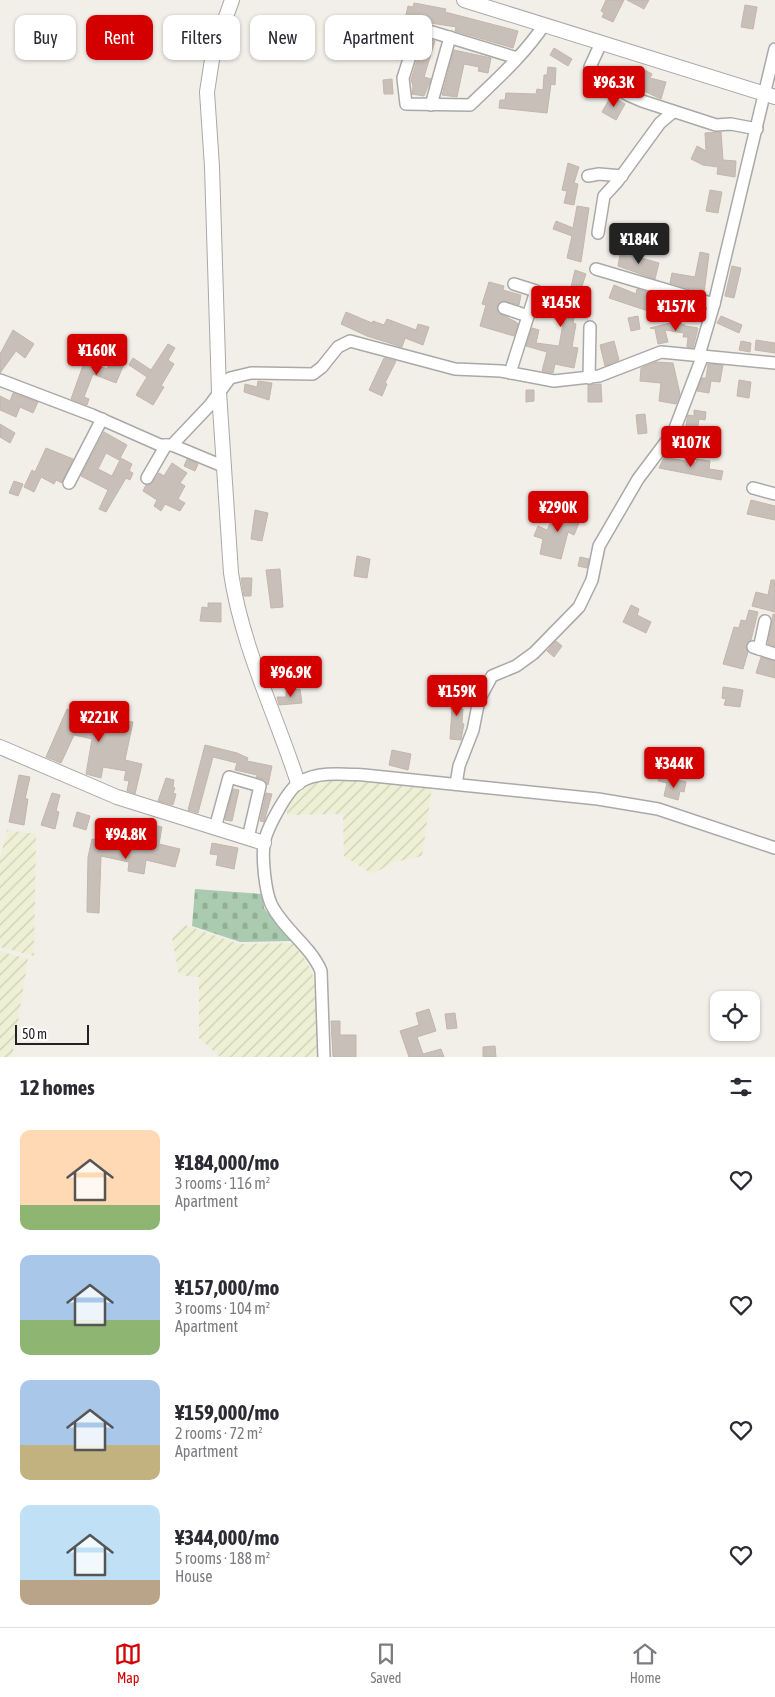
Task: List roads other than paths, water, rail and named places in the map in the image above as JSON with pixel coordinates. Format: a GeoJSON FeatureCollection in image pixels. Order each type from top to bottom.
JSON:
{"type":"FeatureCollection","features":[{"type":"Feature","properties":{"kind":"street"},"geometry":{"type":"LineString","coordinates":[[232,0],[213,53],[207,92],[212,167],[219,392],[231,573],[235,601],[247,648],[298,783]]}},
{"type":"Feature","properties":{"kind":"street"},"geometry":{"type":"LineString","coordinates":[[464,0],[480,2],[544,25],[770,96]]}},
{"type":"Feature","properties":{"kind":"street"},"geometry":{"type":"LineString","coordinates":[[517,58],[419,28],[403,78],[406,104],[470,105],[517,58],[533,42],[544,25]]}},
{"type":"Feature","properties":{"kind":"street"},"geometry":{"type":"LineString","coordinates":[[431,105],[450,38]]}},
{"type":"Feature","properties":{"kind":"street"},"geometry":{"type":"LineString","coordinates":[[601,43],[590,67],[593,72],[628,95],[673,112],[716,125],[732,124],[757,129]]}},
{"type":"Feature","properties":{"kind":"street"},"geometry":{"type":"LineString","coordinates":[[456,784],[460,766],[473,730],[479,700],[492,676],[516,666],[534,653],[579,607],[592,580],[599,546],[638,479],[674,431],[701,355],[757,129],[770,96],[775,49]]}},
{"type":"Feature","properties":{"kind":"street"},"geometry":{"type":"LineString","coordinates":[[598,233],[604,196],[622,176],[660,123],[673,112]]}},
{"type":"Feature","properties":{"kind":"street"},"geometry":{"type":"LineString","coordinates":[[588,176],[599,174],[622,176]]}},
{"type":"Feature","properties":{"kind":"street"},"geometry":{"type":"LineString","coordinates":[[596,269],[714,304]]}},
{"type":"Feature","properties":{"kind":"street"},"geometry":{"type":"LineString","coordinates":[[510,372],[536,291],[514,284]]}},
{"type":"Feature","properties":{"kind":"street"},"geometry":{"type":"LineString","coordinates":[[504,308],[528,316]]}},
{"type":"Feature","properties":{"kind":"street"},"geometry":{"type":"LineString","coordinates":[[589,378],[590,327]]}},
{"type":"Feature","properties":{"kind":"street"},"geometry":{"type":"LineString","coordinates":[[147,478],[169,445],[230,378],[239,375],[313,374],[322,367],[338,347],[350,341],[455,369],[510,372],[546,380],[589,378],[608,374],[660,352],[775,362]]}},
{"type":"Feature","properties":{"kind":"street"},"geometry":{"type":"LineString","coordinates":[[0,380],[19,385],[102,419],[144,439],[169,445],[225,467]]}},
{"type":"Feature","properties":{"kind":"street"},"geometry":{"type":"LineString","coordinates":[[69,483],[102,419]]}},
{"type":"Feature","properties":{"kind":"street"},"geometry":{"type":"LineString","coordinates":[[753,488],[775,494]]}},
{"type":"Feature","properties":{"kind":"street"},"geometry":{"type":"LineString","coordinates":[[765,621],[755,648],[775,654]]}},
{"type":"Feature","properties":{"kind":"street"},"geometry":{"type":"LineString","coordinates":[[0,747],[117,797],[264,843]]}},
{"type":"Feature","properties":{"kind":"street"},"geometry":{"type":"LineString","coordinates":[[324,1057],[321,971],[315,959],[271,904],[265,882],[264,843],[288,794],[298,783],[309,778],[336,774],[598,798],[658,809],[775,848]]}},
{"type":"Feature","properties":{"kind":"street"},"geometry":{"type":"LineString","coordinates":[[215,828],[229,776],[260,786],[248,838]]}}]}
